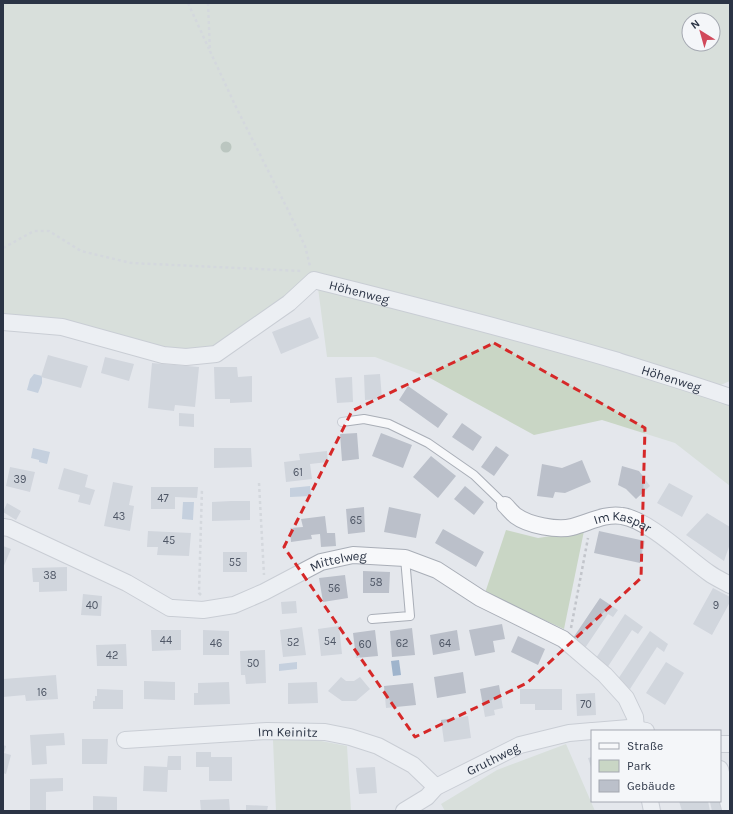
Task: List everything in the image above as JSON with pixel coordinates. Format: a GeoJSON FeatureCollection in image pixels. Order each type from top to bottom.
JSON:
{"type":"FeatureCollection","features":[{"type":"Feature","properties":{"kind":"street","name":"Höhenweg"},"geometry":{"type":"LineString","coordinates":[[3,322],[62,327],[163,356],[186,357],[216,354],[289,303],[313,276],[556,343],[689,383],[730,397]]}},
{"type":"Feature","properties":{"kind":"street","name":"Im Kaspar"},"geometry":{"type":"LineString","coordinates":[[505,505],[515,516],[530,524],[557,528],[570,528],[591,520],[621,516],[634,519],[658,533],[709,573],[730,586]]}},
{"type":"Feature","properties":{"kind":"street","name":"Mittelweg"},"geometry":{"type":"LineString","coordinates":[[3,527],[9,528],[127,583],[170,608],[212,609],[234,606],[321,562],[353,555],[405,558],[437,570],[480,598],[563,640],[605,675],[626,698],[635,718],[635,730]]}},
{"type":"Feature","properties":{"kind":"street","name":"Im Keinitz"},"geometry":{"type":"LineString","coordinates":[[125,740],[267,731],[326,732],[350,737],[378,746],[413,765],[436,787]]}},
{"type":"Feature","properties":{"kind":"street","name":"Gruthweg"},"geometry":{"type":"LineString","coordinates":[[404,811],[427,797],[436,787],[520,745],[569,733],[591,731]]}},
{"type":"Feature","properties":{"kind":"street"},"geometry":{"type":"LineString","coordinates":[[721,773],[730,809]]}},
{"type":"Feature","properties":{"kind":"lane"},"geometry":{"type":"LineString","coordinates":[[342,422],[364,419],[389,424],[428,443],[474,475],[505,505]]}},
{"type":"Feature","properties":{"kind":"lane"},"geometry":{"type":"LineString","coordinates":[[372,619],[410,616],[405,558]]}},
{"type":"Feature","properties":{"kind":"path"},"geometry":{"type":"LineString","coordinates":[[3,248],[34,231],[49,231],[81,251],[131,263],[313,276],[305,246],[235,105],[188,3]]}},
{"type":"Feature","properties":{"kind":"path"},"geometry":{"type":"LineString","coordinates":[[208,3],[210,51]]}},
{"type":"Feature","properties":{"kind":"path"},"geometry":{"type":"LineString","coordinates":[[259,483],[264,592]]}},
{"type":"Feature","properties":{"kind":"path"},"geometry":{"type":"LineString","coordinates":[[202,488],[199,593],[212,609]]}},
{"type":"Feature","properties":{"kind":"path"},"geometry":{"type":"LineString","coordinates":[[568,644],[591,520]]}},
{"type":"Feature","properties":{"kind":"highlighted area"},"geometry":{"type":"Polygon","coordinates":[[[494,343],[645,428],[641,578],[527,683],[415,737],[284,547],[352,411],[494,343]]]}},
{"type":"Feature","properties":{"kind":"green space"},"geometry":{"type":"Polygon","coordinates":[[[3,3],[730,3],[730,381],[716,387],[319,276],[216,354],[186,357],[3,322],[3,3]]]}},
{"type":"Feature","properties":{"kind":"green space"},"geometry":{"type":"Polygon","coordinates":[[[318,288],[481,328],[730,402],[730,486],[675,443],[602,420],[534,435],[430,378],[375,357],[327,357],[318,288]]]}},
{"type":"Feature","properties":{"kind":"green space"},"geometry":{"type":"Polygon","coordinates":[[[506,530],[538,538],[584,531],[564,629],[485,593],[506,530]]]}},
{"type":"Feature","properties":{"kind":"green space"},"geometry":{"type":"Polygon","coordinates":[[[273,740],[316,740],[347,746],[351,811],[276,811],[273,740]]]}},
{"type":"Feature","properties":{"kind":"green space"},"geometry":{"type":"Polygon","coordinates":[[[566,744],[595,811],[445,811],[441,804],[497,770],[566,744]]]}},
{"type":"Feature","properties":{"kind":"water"},"geometry":{"type":"Polygon","coordinates":[[[34,374],[42,376],[42,383],[38,393],[27,390],[30,379],[34,374]]]}},
{"type":"Feature","properties":{"kind":"water"},"geometry":{"type":"Polygon","coordinates":[[[33,448],[50,452],[47,464],[31,458],[33,448]]]}},
{"type":"Feature","properties":{"kind":"water"},"geometry":{"type":"Polygon","coordinates":[[[310,486],[311,496],[290,497],[290,488],[310,486]]]}},
{"type":"Feature","properties":{"kind":"water"},"geometry":{"type":"Polygon","coordinates":[[[183,502],[194,502],[193,520],[182,519],[183,502]]]}},
{"type":"Feature","properties":{"kind":"water"},"geometry":{"type":"Polygon","coordinates":[[[399,660],[401,675],[393,676],[391,661],[399,660]]]}},
{"type":"Feature","properties":{"kind":"water"},"geometry":{"type":"Polygon","coordinates":[[[297,662],[297,669],[279,671],[279,664],[297,662]]]}},
{"type":"Feature","properties":{"kind":"building"},"geometry":{"type":"Polygon","coordinates":[[[310,317],[319,338],[281,354],[272,332],[310,317]]]}},
{"type":"Feature","properties":{"kind":"building"},"geometry":{"type":"Polygon","coordinates":[[[48,355],[88,366],[81,388],[41,377],[48,355]]]}},
{"type":"Feature","properties":{"kind":"building"},"geometry":{"type":"Polygon","coordinates":[[[105,357],[134,364],[129,381],[101,373],[105,357]]]}},
{"type":"Feature","properties":{"kind":"building"},"geometry":{"type":"Polygon","coordinates":[[[152,363],[199,367],[195,407],[175,405],[174,411],[148,408],[152,363]]]}},
{"type":"Feature","properties":{"kind":"building"},"geometry":{"type":"Polygon","coordinates":[[[214,367],[237,367],[238,377],[252,376],[252,402],[230,403],[230,399],[215,399],[214,367]]]}},
{"type":"Feature","properties":{"kind":"building"},"geometry":{"type":"Polygon","coordinates":[[[380,374],[382,399],[365,400],[364,375],[380,374]]]}},
{"type":"Feature","properties":{"kind":"building"},"geometry":{"type":"Polygon","coordinates":[[[352,377],[353,402],[337,403],[335,378],[352,377]]]}},
{"type":"Feature","properties":{"kind":"building"},"geometry":{"type":"Polygon","coordinates":[[[408,386],[448,414],[438,428],[399,400],[408,386]]]}},
{"type":"Feature","properties":{"kind":"building"},"geometry":{"type":"Polygon","coordinates":[[[179,413],[194,414],[194,427],[179,426],[179,413]]]}},
{"type":"Feature","properties":{"kind":"building"},"geometry":{"type":"Polygon","coordinates":[[[462,423],[482,437],[473,451],[452,437],[462,423]]]}},
{"type":"Feature","properties":{"kind":"building"},"geometry":{"type":"Polygon","coordinates":[[[357,433],[359,459],[342,461],[340,434],[357,433]]]}},
{"type":"Feature","properties":{"kind":"building"},"geometry":{"type":"Polygon","coordinates":[[[381,433],[412,445],[403,468],[372,456],[381,433]]]}},
{"type":"Feature","properties":{"kind":"building"},"geometry":{"type":"Polygon","coordinates":[[[496,446],[509,455],[494,476],[481,467],[496,446]]]}},
{"type":"Feature","properties":{"kind":"building"},"geometry":{"type":"Polygon","coordinates":[[[214,448],[251,448],[252,467],[214,468],[214,448]]]}},
{"type":"Feature","properties":{"kind":"building"},"geometry":{"type":"Polygon","coordinates":[[[327,451],[328,462],[310,464],[312,479],[286,482],[284,462],[300,460],[299,454],[327,451]]]}},
{"type":"Feature","properties":{"kind":"building"},"geometry":{"type":"Polygon","coordinates":[[[431,456],[456,476],[438,498],[413,477],[431,456]]]}},
{"type":"Feature","properties":{"kind":"building"},"geometry":{"type":"Polygon","coordinates":[[[582,460],[591,482],[565,493],[555,492],[553,498],[537,496],[542,464],[562,468],[582,460]]]}},
{"type":"Feature","properties":{"kind":"building"},"geometry":{"type":"Polygon","coordinates":[[[622,466],[639,471],[650,486],[636,499],[626,489],[618,485],[622,466]]]}},
{"type":"Feature","properties":{"kind":"building"},"geometry":{"type":"Polygon","coordinates":[[[10,467],[35,472],[30,492],[6,486],[10,467]]]}},
{"type":"Feature","properties":{"kind":"building"},"geometry":{"type":"Polygon","coordinates":[[[64,468],[88,475],[85,487],[95,490],[90,505],[78,502],[80,495],[58,489],[64,468]]]}},
{"type":"Feature","properties":{"kind":"building"},"geometry":{"type":"Polygon","coordinates":[[[113,482],[133,486],[129,505],[134,506],[130,531],[104,526],[113,482]]]}},
{"type":"Feature","properties":{"kind":"building"},"geometry":{"type":"Polygon","coordinates":[[[669,483],[693,496],[682,517],[657,503],[669,483]]]}},
{"type":"Feature","properties":{"kind":"building"},"geometry":{"type":"Polygon","coordinates":[[[465,486],[484,502],[474,515],[454,499],[465,486]]]}},
{"type":"Feature","properties":{"kind":"building"},"geometry":{"type":"Polygon","coordinates":[[[151,487],[198,487],[197,498],[175,497],[175,509],[151,509],[151,487]]]}},
{"type":"Feature","properties":{"kind":"building"},"geometry":{"type":"Polygon","coordinates":[[[250,501],[250,520],[212,521],[212,502],[250,501]]]}},
{"type":"Feature","properties":{"kind":"building"},"geometry":{"type":"Polygon","coordinates":[[[7,503],[21,511],[16,520],[3,512],[7,503]]]}},
{"type":"Feature","properties":{"kind":"building"},"geometry":{"type":"Polygon","coordinates":[[[364,507],[365,532],[348,534],[346,509],[364,507]]]}},
{"type":"Feature","properties":{"kind":"building"},"geometry":{"type":"Polygon","coordinates":[[[389,507],[421,514],[416,538],[384,532],[389,507]]]}},
{"type":"Feature","properties":{"kind":"building"},"geometry":{"type":"Polygon","coordinates":[[[707,513],[730,527],[730,544],[724,561],[686,535],[707,513]]]}},
{"type":"Feature","properties":{"kind":"building"},"geometry":{"type":"Polygon","coordinates":[[[325,516],[327,533],[335,533],[336,546],[321,547],[320,534],[311,535],[312,539],[291,542],[290,528],[303,527],[301,519],[325,516]]]}},
{"type":"Feature","properties":{"kind":"building"},"geometry":{"type":"Polygon","coordinates":[[[443,529],[484,552],[476,567],[435,543],[443,529]]]}},
{"type":"Feature","properties":{"kind":"building"},"geometry":{"type":"Polygon","coordinates":[[[148,531],[191,533],[189,556],[157,555],[158,547],[147,547],[148,531]]]}},
{"type":"Feature","properties":{"kind":"building"},"geometry":{"type":"Polygon","coordinates":[[[599,531],[645,541],[640,563],[594,553],[599,531]]]}},
{"type":"Feature","properties":{"kind":"building"},"geometry":{"type":"Polygon","coordinates":[[[3,546],[11,549],[3,568],[3,546]]]}},
{"type":"Feature","properties":{"kind":"building"},"geometry":{"type":"Polygon","coordinates":[[[223,552],[247,552],[247,572],[223,572],[223,552]]]}},
{"type":"Feature","properties":{"kind":"building"},"geometry":{"type":"Polygon","coordinates":[[[67,567],[67,591],[39,592],[39,582],[33,582],[32,568],[67,567]]]}},
{"type":"Feature","properties":{"kind":"building"},"geometry":{"type":"Polygon","coordinates":[[[363,571],[390,572],[389,593],[363,593],[363,571]]]}},
{"type":"Feature","properties":{"kind":"building"},"geometry":{"type":"Polygon","coordinates":[[[345,575],[348,598],[323,602],[319,578],[345,575]]]}},
{"type":"Feature","properties":{"kind":"building"},"geometry":{"type":"Polygon","coordinates":[[[713,588],[730,597],[730,602],[712,635],[693,624],[713,588]]]}},
{"type":"Feature","properties":{"kind":"building"},"geometry":{"type":"Polygon","coordinates":[[[83,594],[102,596],[101,616],[81,615],[83,594]]]}},
{"type":"Feature","properties":{"kind":"building"},"geometry":{"type":"Polygon","coordinates":[[[600,598],[618,610],[613,617],[608,614],[585,648],[573,638],[600,598]]]}},
{"type":"Feature","properties":{"kind":"building"},"geometry":{"type":"Polygon","coordinates":[[[296,601],[297,613],[282,614],[281,602],[296,601]]]}},
{"type":"Feature","properties":{"kind":"building"},"geometry":{"type":"Polygon","coordinates":[[[625,614],[643,627],[638,634],[632,630],[607,668],[596,658],[625,614]]]}},
{"type":"Feature","properties":{"kind":"building"},"geometry":{"type":"Polygon","coordinates":[[[502,624],[505,639],[493,641],[495,652],[475,656],[469,630],[502,624]]]}},
{"type":"Feature","properties":{"kind":"building"},"geometry":{"type":"Polygon","coordinates":[[[339,626],[342,654],[321,656],[318,629],[339,626]]]}},
{"type":"Feature","properties":{"kind":"building"},"geometry":{"type":"Polygon","coordinates":[[[302,627],[306,655],[283,657],[280,630],[302,627]]]}},
{"type":"Feature","properties":{"kind":"building"},"geometry":{"type":"Polygon","coordinates":[[[412,628],[415,655],[392,657],[390,631],[412,628]]]}},
{"type":"Feature","properties":{"kind":"building"},"geometry":{"type":"Polygon","coordinates":[[[151,630],[181,630],[181,650],[152,651],[151,630]]]}},
{"type":"Feature","properties":{"kind":"building"},"geometry":{"type":"Polygon","coordinates":[[[203,630],[229,631],[229,655],[203,655],[203,630]]]}},
{"type":"Feature","properties":{"kind":"building"},"geometry":{"type":"Polygon","coordinates":[[[375,630],[378,656],[356,658],[353,633],[375,630]]]}},
{"type":"Feature","properties":{"kind":"building"},"geometry":{"type":"Polygon","coordinates":[[[457,630],[460,650],[433,655],[430,635],[457,630]]]}},
{"type":"Feature","properties":{"kind":"building"},"geometry":{"type":"Polygon","coordinates":[[[650,631],[668,644],[664,652],[657,647],[630,689],[618,679],[650,631]]]}},
{"type":"Feature","properties":{"kind":"building"},"geometry":{"type":"Polygon","coordinates":[[[518,636],[545,649],[538,665],[511,652],[518,636]]]}},
{"type":"Feature","properties":{"kind":"building"},"geometry":{"type":"Polygon","coordinates":[[[126,644],[127,666],[97,666],[96,645],[126,644]]]}},
{"type":"Feature","properties":{"kind":"building"},"geometry":{"type":"Polygon","coordinates":[[[265,650],[266,683],[246,684],[245,675],[241,675],[240,651],[265,650]]]}},
{"type":"Feature","properties":{"kind":"building"},"geometry":{"type":"Polygon","coordinates":[[[666,662],[684,673],[665,705],[646,693],[666,662]]]}},
{"type":"Feature","properties":{"kind":"building"},"geometry":{"type":"Polygon","coordinates":[[[463,672],[466,693],[437,698],[434,677],[463,672]]]}},
{"type":"Feature","properties":{"kind":"building"},"geometry":{"type":"Polygon","coordinates":[[[56,675],[58,699],[26,701],[25,695],[3,697],[3,679],[56,675]]]}},
{"type":"Feature","properties":{"kind":"building"},"geometry":{"type":"Polygon","coordinates":[[[341,677],[346,681],[354,681],[360,677],[370,689],[356,701],[342,701],[328,691],[341,677]]]}},
{"type":"Feature","properties":{"kind":"building"},"geometry":{"type":"Polygon","coordinates":[[[144,681],[175,682],[175,700],[144,699],[144,681]]]}},
{"type":"Feature","properties":{"kind":"building"},"geometry":{"type":"Polygon","coordinates":[[[229,682],[230,704],[194,705],[194,693],[198,693],[198,683],[229,682]]]}},
{"type":"Feature","properties":{"kind":"building"},"geometry":{"type":"Polygon","coordinates":[[[317,682],[318,703],[288,704],[288,683],[317,682]]]}},
{"type":"Feature","properties":{"kind":"building"},"geometry":{"type":"Polygon","coordinates":[[[413,683],[416,705],[386,708],[384,686],[413,683]]]}},
{"type":"Feature","properties":{"kind":"building"},"geometry":{"type":"Polygon","coordinates":[[[499,685],[503,708],[494,710],[495,715],[485,717],[480,689],[499,685]]]}},
{"type":"Feature","properties":{"kind":"building"},"geometry":{"type":"Polygon","coordinates":[[[97,689],[123,690],[123,709],[93,709],[93,701],[95,701],[95,696],[97,696],[97,689]]]}},
{"type":"Feature","properties":{"kind":"building"},"geometry":{"type":"Polygon","coordinates":[[[520,689],[562,689],[562,710],[535,710],[535,704],[520,704],[520,689]]]}},
{"type":"Feature","properties":{"kind":"building"},"geometry":{"type":"Polygon","coordinates":[[[595,693],[596,715],[577,716],[576,694],[595,693]]]}},
{"type":"Feature","properties":{"kind":"building"},"geometry":{"type":"Polygon","coordinates":[[[468,716],[471,738],[444,742],[441,720],[468,716]]]}},
{"type":"Feature","properties":{"kind":"building"},"geometry":{"type":"Polygon","coordinates":[[[64,733],[65,745],[46,746],[47,764],[32,765],[30,735],[64,733]]]}},
{"type":"Feature","properties":{"kind":"building"},"geometry":{"type":"Polygon","coordinates":[[[82,739],[108,739],[107,764],[82,764],[82,739]]]}},
{"type":"Feature","properties":{"kind":"building"},"geometry":{"type":"Polygon","coordinates":[[[3,745],[6,746],[4,753],[11,755],[6,774],[3,773],[3,745]]]}},
{"type":"Feature","properties":{"kind":"building"},"geometry":{"type":"Polygon","coordinates":[[[196,752],[211,752],[211,757],[232,757],[232,781],[209,781],[209,767],[196,767],[196,752]]]}},
{"type":"Feature","properties":{"kind":"building"},"geometry":{"type":"Polygon","coordinates":[[[168,756],[181,756],[181,770],[168,770],[167,792],[143,791],[144,766],[167,767],[168,756]]]}},
{"type":"Feature","properties":{"kind":"building"},"geometry":{"type":"Polygon","coordinates":[[[591,757],[591,767],[588,758],[591,757]]]}},
{"type":"Feature","properties":{"kind":"building"},"geometry":{"type":"Polygon","coordinates":[[[375,767],[377,793],[359,794],[356,768],[375,767]]]}},
{"type":"Feature","properties":{"kind":"building"},"geometry":{"type":"Polygon","coordinates":[[[63,778],[63,791],[46,792],[46,811],[30,811],[30,779],[63,778]]]}},
{"type":"Feature","properties":{"kind":"building"},"geometry":{"type":"Polygon","coordinates":[[[93,796],[117,797],[117,811],[93,811],[93,796]]]}},
{"type":"Feature","properties":{"kind":"building"},"geometry":{"type":"Polygon","coordinates":[[[229,799],[230,811],[201,811],[200,800],[229,799]]]}},
{"type":"Feature","properties":{"kind":"building"},"geometry":{"type":"Polygon","coordinates":[[[721,801],[724,811],[712,811],[710,802],[721,801]]]}},
{"type":"Feature","properties":{"kind":"building"},"geometry":{"type":"Polygon","coordinates":[[[679,802],[708,802],[710,811],[682,811],[679,802]]]}},
{"type":"Feature","properties":{"kind":"building"},"geometry":{"type":"Polygon","coordinates":[[[246,805],[268,806],[267,811],[246,811],[246,805]]]}}]}
